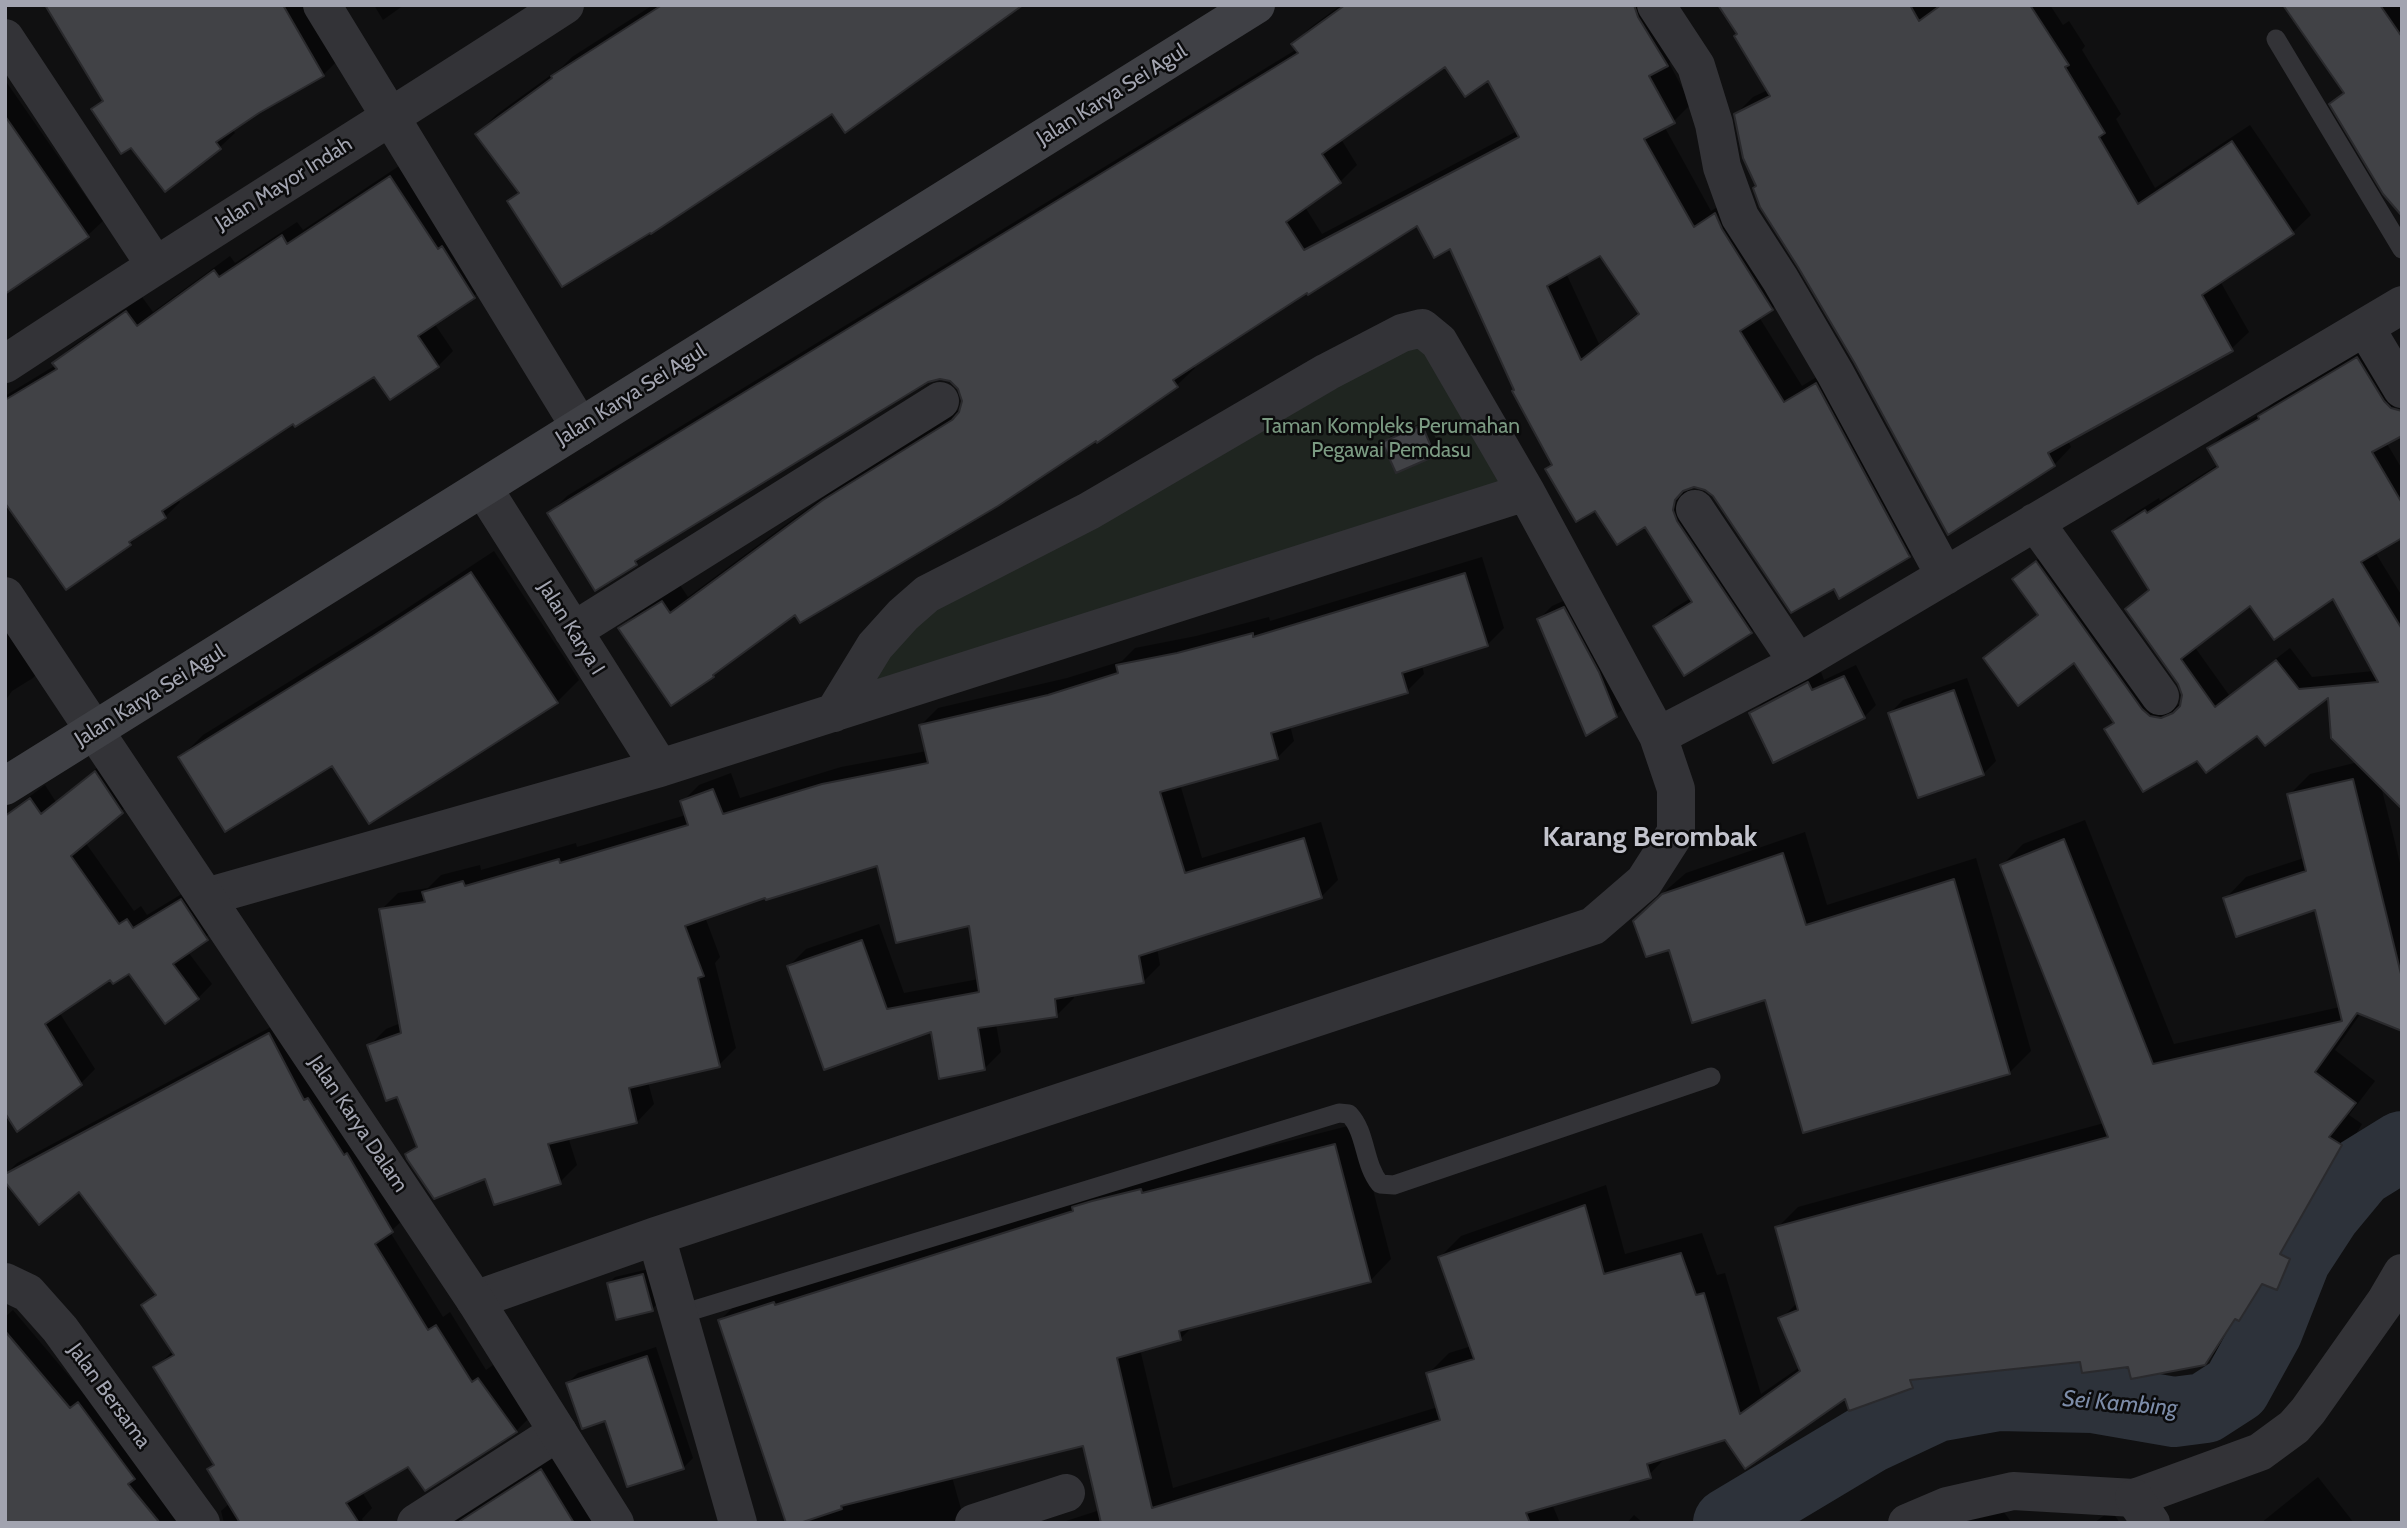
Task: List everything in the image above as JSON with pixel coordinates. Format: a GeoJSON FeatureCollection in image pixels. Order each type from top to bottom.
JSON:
{"type":"FeatureCollection","features":[{"type":"Feature","properties":{"kind":"main road","name":"Jalan Karya Sei Agul"},"geometry":{"type":"LineString","coordinates":[[5,786],[1256,5]]}},
{"type":"Feature","properties":{"kind":"street"},"geometry":{"type":"LineString","coordinates":[[322,5],[580,427]]}},
{"type":"Feature","properties":{"kind":"street","name":"Jalan Mayor Indah"},"geometry":{"type":"LineString","coordinates":[[5,364],[155,265],[565,5]]}},
{"type":"Feature","properties":{"kind":"street"},"geometry":{"type":"LineString","coordinates":[[1656,5],[1696,65],[1714,124],[1722,167],[1740,217],[1835,373],[1945,576]]}},
{"type":"Feature","properties":{"kind":"street"},"geometry":{"type":"LineString","coordinates":[[5,38],[155,265]]}},
{"type":"Feature","properties":{"kind":"street"},"geometry":{"type":"LineString","coordinates":[[1658,736],[1798,663],[2402,305]]}},
{"type":"Feature","properties":{"kind":"street"},"geometry":{"type":"LineString","coordinates":[[2365,327],[2402,389]]}},
{"type":"Feature","properties":{"kind":"street"},"geometry":{"type":"LineString","coordinates":[[475,1300],[656,1236],[1593,926],[1644,882],[1676,832],[1676,789],[1658,736],[1526,492],[1439,342],[1422,328],[1402,333],[1327,372],[1089,511],[927,594],[902,615],[875,646],[834,713]]}},
{"type":"Feature","properties":{"kind":"street"},"geometry":{"type":"LineString","coordinates":[[573,631],[940,401]]}},
{"type":"Feature","properties":{"kind":"street","name":"Jalan Karya I"},"geometry":{"type":"LineString","coordinates":[[483,488],[660,768]]}},
{"type":"Feature","properties":{"kind":"street"},"geometry":{"type":"LineString","coordinates":[[206,897],[660,768],[1526,492]]}},
{"type":"Feature","properties":{"kind":"street"},"geometry":{"type":"LineString","coordinates":[[1695,509],[1798,663]]}},
{"type":"Feature","properties":{"kind":"street"},"geometry":{"type":"LineString","coordinates":[[2035,522],[2160,696]]}},
{"type":"Feature","properties":{"kind":"street","name":"Jalan Karya Dalam"},"geometry":{"type":"LineString","coordinates":[[5,596],[475,1300],[615,1523]]}},
{"type":"Feature","properties":{"kind":"street"},"geometry":{"type":"LineString","coordinates":[[656,1236],[738,1523]]}},
{"type":"Feature","properties":{"kind":"street"},"geometry":{"type":"LineString","coordinates":[[1907,1523],[1947,1506],[2013,1491],[2142,1511],[2260,1452],[2294,1427],[2308,1411],[2385,1302],[2402,1273]]}},
{"type":"Feature","properties":{"kind":"street","name":"Jalan Bersama"},"geometry":{"type":"LineString","coordinates":[[5,1282],[28,1293],[60,1329],[201,1523]]}},
{"type":"Feature","properties":{"kind":"street"},"geometry":{"type":"LineString","coordinates":[[416,1523],[558,1432]]}},
{"type":"Feature","properties":{"kind":"street"},"geometry":{"type":"LineString","coordinates":[[974,1523],[1066,1493]]}},
{"type":"Feature","properties":{"kind":"lane"},"geometry":{"type":"LineString","coordinates":[[2276,39],[2402,248]]}},
{"type":"Feature","properties":{"kind":"lane"},"geometry":{"type":"LineString","coordinates":[[678,1315],[1339,1113],[1349,1114],[1357,1122],[1371,1172],[1380,1184],[1394,1185],[1711,1077]]}},
{"type":"Feature","properties":{"kind":"green space","name":"Taman Kompleks Perumahan Pegawai Pemdasu"},"geometry":{"type":"Polygon","coordinates":[[[1422,331],[1521,489],[849,697],[905,618],[1422,331]]]}},
{"type":"Feature","properties":{"kind":"building"},"geometry":{"type":"Polygon","coordinates":[[[45,5],[283,5],[324,76],[259,113],[216,142],[221,149],[165,192],[131,148],[121,154],[91,109],[103,101],[45,5]]]}},
{"type":"Feature","properties":{"kind":"building"},"geometry":{"type":"Polygon","coordinates":[[[662,5],[1023,5],[845,133],[832,114],[651,234],[562,287],[507,201],[519,193],[475,134],[552,78],[551,76],[662,5]]]}},
{"type":"Feature","properties":{"kind":"building"},"geometry":{"type":"Polygon","coordinates":[[[1345,5],[1634,5],[1638,17],[1668,66],[1649,76],[1675,123],[1644,139],[1694,227],[1715,213],[1722,229],[1773,310],[1740,331],[1784,402],[1816,383],[1910,557],[1839,599],[1834,589],[1791,613],[1713,496],[1694,487],[1683,491],[1675,500],[1673,510],[1677,521],[1752,633],[1684,676],[1653,626],[1692,602],[1645,527],[1617,545],[1595,511],[1576,522],[1545,469],[1552,465],[1512,391],[1514,390],[1450,249],[1434,258],[1417,226],[1173,380],[1178,387],[998,506],[800,623],[795,615],[671,706],[618,628],[662,601],[670,613],[823,500],[952,420],[959,412],[962,401],[958,389],[950,381],[940,379],[928,382],[635,561],[637,565],[595,591],[547,513],[1298,53],[1291,44],[1345,5]],[[1445,67],[1322,154],[1341,183],[1286,222],[1304,250],[1519,137],[1488,81],[1465,97],[1445,67]],[[1600,256],[1547,286],[1581,360],[1639,314],[1600,256]]]}},
{"type":"Feature","properties":{"kind":"building"},"geometry":{"type":"Polygon","coordinates":[[[1718,5],[1910,5],[1919,21],[1941,5],[2030,5],[2069,65],[2065,67],[2105,133],[2099,137],[2138,204],[2232,141],[2294,234],[2202,295],[2233,351],[2048,453],[2055,466],[1948,535],[1854,362],[1760,207],[1753,188],[1756,186],[1743,158],[1734,114],[1770,96],[1734,36],[1737,34],[1718,5]]]}},
{"type":"Feature","properties":{"kind":"building"},"geometry":{"type":"Polygon","coordinates":[[[2283,5],[2380,5],[2402,37],[2402,216],[2383,194],[2329,104],[2344,93],[2283,5]]]}},
{"type":"Feature","properties":{"kind":"building"},"geometry":{"type":"Polygon","coordinates":[[[5,116],[89,237],[5,294],[5,116]]]}},
{"type":"Feature","properties":{"kind":"building"},"geometry":{"type":"Polygon","coordinates":[[[390,176],[438,249],[442,246],[475,298],[418,336],[439,367],[390,400],[374,377],[295,427],[293,424],[162,511],[166,518],[129,542],[131,545],[66,590],[5,503],[5,400],[57,369],[52,363],[126,311],[137,326],[214,270],[219,277],[282,235],[287,244],[390,176]]]}},
{"type":"Feature","properties":{"kind":"building"},"geometry":{"type":"Polygon","coordinates":[[[2357,357],[2384,401],[2391,408],[2402,411],[2402,436],[2372,452],[2402,503],[2402,538],[2361,562],[2402,629],[2402,809],[2331,738],[2328,698],[2265,746],[2257,736],[2206,773],[2197,761],[2143,792],[2104,729],[2114,723],[2074,663],[2018,706],[1983,658],[2038,615],[2012,579],[2036,561],[2142,709],[2150,716],[2161,718],[2173,713],[2180,706],[2182,695],[2178,684],[2125,609],[2149,590],[2112,531],[2145,510],[2147,513],[2218,467],[2207,448],[2259,419],[2258,416],[2357,357]],[[2333,599],[2274,640],[2250,606],[2181,659],[2215,707],[2276,660],[2299,689],[2378,682],[2333,599]]]}},
{"type":"Feature","properties":{"kind":"building"},"geometry":{"type":"Polygon","coordinates":[[[1422,425],[1435,456],[1396,473],[1382,442],[1422,425]]]}},
{"type":"Feature","properties":{"kind":"building"},"geometry":{"type":"Polygon","coordinates":[[[471,572],[558,703],[369,824],[332,766],[225,832],[178,757],[471,572]]]}},
{"type":"Feature","properties":{"kind":"building"},"geometry":{"type":"Polygon","coordinates":[[[1465,573],[1488,646],[1402,673],[1408,693],[1271,733],[1278,759],[1160,792],[1185,873],[1304,838],[1322,898],[1139,956],[1144,983],[1055,999],[1057,1017],[978,1028],[985,1070],[939,1079],[931,1032],[824,1070],[787,966],[862,940],[887,1009],[979,992],[969,926],[896,943],[877,866],[766,900],[765,898],[685,926],[704,976],[698,978],[720,1067],[629,1088],[637,1123],[548,1144],[561,1184],[494,1205],[485,1179],[434,1199],[407,1159],[405,1154],[417,1147],[397,1097],[386,1101],[367,1045],[401,1033],[379,909],[425,902],[422,892],[463,881],[465,886],[559,859],[560,863],[688,825],[680,801],[713,789],[723,814],[822,784],[928,763],[919,725],[1048,695],[1118,673],[1116,665],[1177,653],[1253,633],[1253,637],[1465,573]]]}},
{"type":"Feature","properties":{"kind":"building"},"geometry":{"type":"Polygon","coordinates":[[[1564,607],[1599,672],[1617,717],[1586,736],[1537,619],[1564,607]]]}},
{"type":"Feature","properties":{"kind":"building"},"geometry":{"type":"Polygon","coordinates":[[[1844,676],[1865,718],[1773,763],[1749,713],[1808,682],[1812,690],[1844,676]]]}},
{"type":"Feature","properties":{"kind":"building"},"geometry":{"type":"Polygon","coordinates":[[[1954,690],[1984,775],[1918,798],[1888,713],[1954,690]]]}},
{"type":"Feature","properties":{"kind":"building"},"geometry":{"type":"Polygon","coordinates":[[[95,771],[123,813],[71,856],[119,924],[127,919],[133,928],[181,899],[208,940],[173,964],[199,999],[165,1024],[129,974],[113,984],[110,980],[45,1024],[82,1085],[17,1132],[5,1113],[5,816],[30,798],[41,814],[95,771]]]}},
{"type":"Feature","properties":{"kind":"building"},"geometry":{"type":"Polygon","coordinates":[[[2353,779],[2402,978],[2402,1031],[2357,1013],[2315,1072],[2356,1103],[2329,1137],[2342,1145],[2280,1254],[2290,1259],[2277,1290],[2262,1284],[2239,1321],[2235,1319],[2205,1365],[2131,1379],[2128,1367],[2082,1373],[2080,1362],[1910,1380],[1913,1388],[1849,1411],[1845,1399],[1745,1469],[1725,1440],[1647,1464],[1651,1478],[1526,1513],[1530,1523],[1101,1523],[1083,1446],[841,1506],[842,1509],[800,1523],[786,1523],[718,1320],[774,1302],[775,1305],[1073,1211],[1072,1207],[1092,1201],[1141,1189],[1142,1193],[1335,1144],[1371,1282],[1179,1331],[1181,1340],[1117,1358],[1152,1508],[1440,1420],[1426,1373],[1474,1359],[1438,1257],[1585,1205],[1604,1274],[1681,1253],[1696,1295],[1704,1293],[1740,1414],[1800,1371],[1778,1318],[1798,1310],[1775,1227],[2108,1137],[2000,865],[2064,839],[2153,1064],[2342,1021],[2315,910],[2236,937],[2223,898],[2306,871],[2287,794],[2353,779]]]}},
{"type":"Feature","properties":{"kind":"building"},"geometry":{"type":"Polygon","coordinates":[[[1783,853],[1806,925],[1954,879],[2010,1074],[1803,1133],[1765,1000],[1692,1023],[1669,950],[1646,957],[1633,921],[1662,894],[1783,853]]]}},
{"type":"Feature","properties":{"kind":"building"},"geometry":{"type":"Polygon","coordinates":[[[269,1033],[304,1100],[308,1098],[344,1155],[347,1153],[393,1232],[375,1244],[428,1330],[436,1325],[472,1382],[478,1378],[517,1432],[425,1491],[408,1467],[346,1503],[359,1523],[240,1523],[207,1469],[214,1465],[153,1367],[174,1355],[141,1305],[156,1295],[79,1192],[39,1225],[5,1182],[5,1174],[269,1033]]]}},
{"type":"Feature","properties":{"kind":"building"},"geometry":{"type":"Polygon","coordinates":[[[643,1274],[653,1311],[616,1320],[607,1283],[643,1274]]]}},
{"type":"Feature","properties":{"kind":"building"},"geometry":{"type":"Polygon","coordinates":[[[5,1331],[70,1408],[78,1402],[135,1479],[128,1484],[160,1523],[5,1523],[5,1331]]]}},
{"type":"Feature","properties":{"kind":"building"},"geometry":{"type":"Polygon","coordinates":[[[647,1356],[684,1469],[627,1487],[605,1421],[582,1429],[566,1383],[647,1356]]]}},
{"type":"Feature","properties":{"kind":"building"},"geometry":{"type":"Polygon","coordinates":[[[541,1469],[574,1523],[457,1523],[541,1469]]]}},
{"type":"Feature","properties":{"kind":"waterway","name":"Sei Kambing"},"geometry":{"type":"LineString","coordinates":[[1728,1523],[1870,1438],[1936,1407],[1998,1396],[2093,1398],[2174,1412],[2205,1408],[2236,1388],[2268,1330],[2296,1259],[2326,1213],[2360,1172],[2402,1146]]}},
{"type":"Feature","properties":{"kind":"district","name":"Karang Berombak"},"geometry":{"type":"Point","coordinates":[1650,838]}}]}
